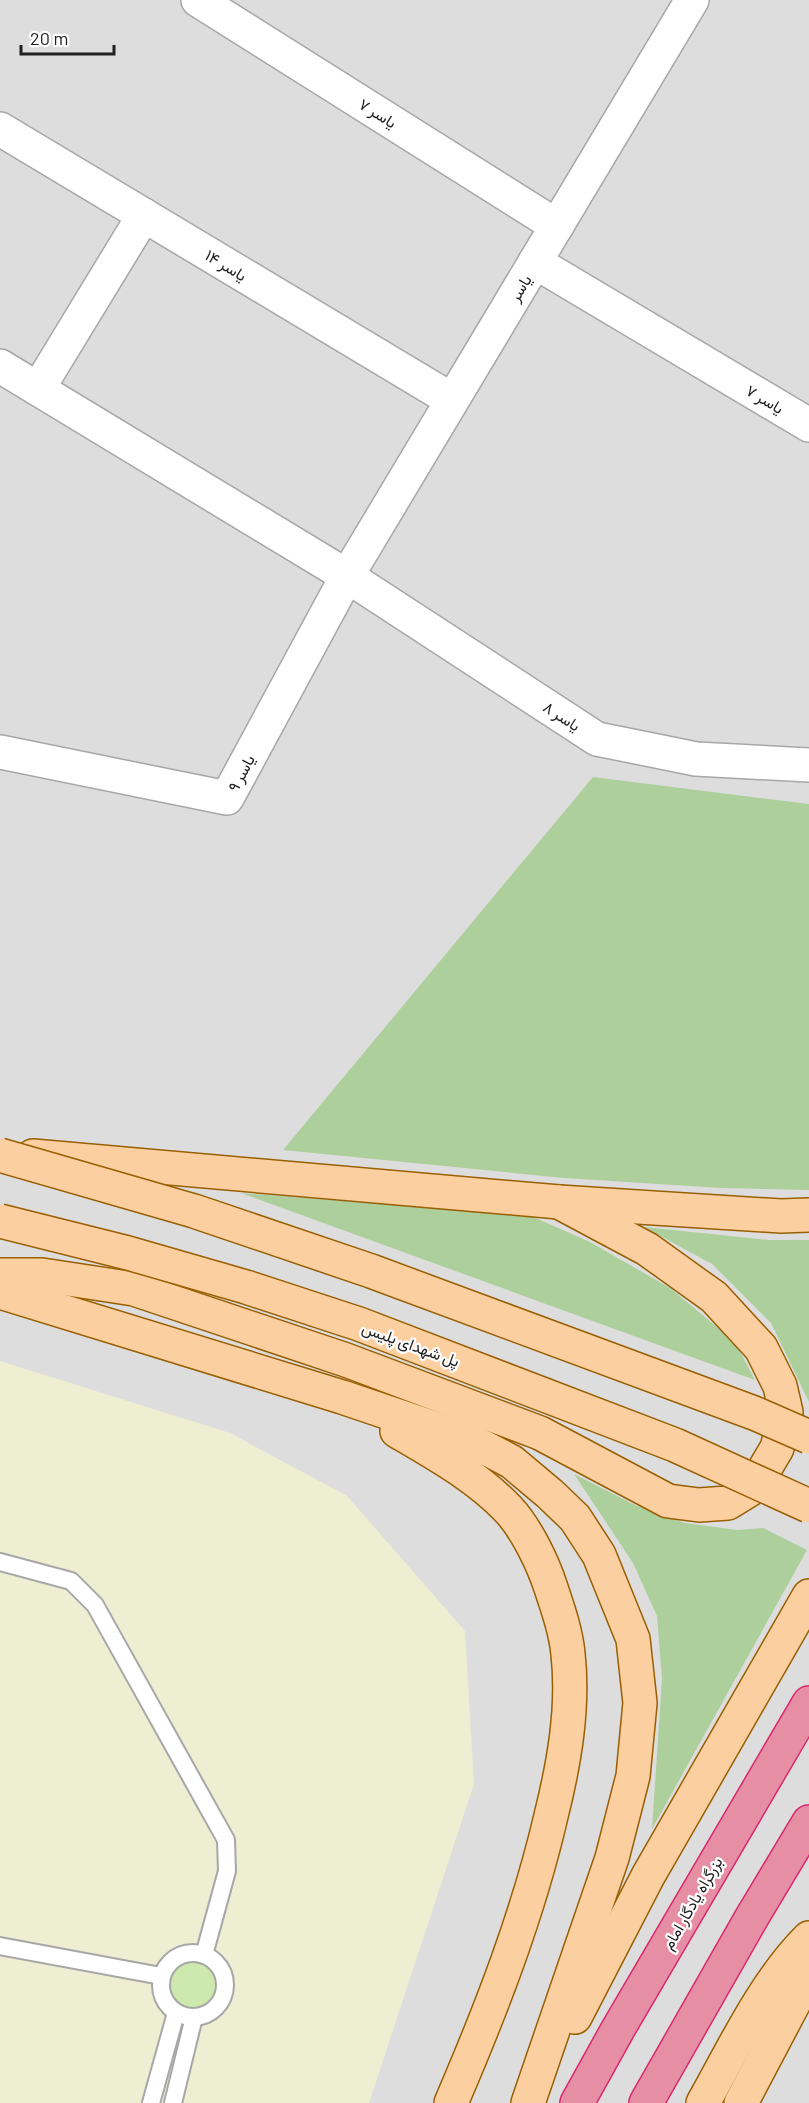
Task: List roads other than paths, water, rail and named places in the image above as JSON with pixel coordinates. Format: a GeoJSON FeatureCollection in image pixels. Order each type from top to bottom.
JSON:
{"type":"FeatureCollection","features":[{"type":"Feature","properties":{"kind":"highway","name":"بزرگراه یادگار امام"},"geometry":{"type":"LineString","coordinates":[[577,2103],[809,1703]]}},
{"type":"Feature","properties":{"kind":"highway"},"geometry":{"type":"LineString","coordinates":[[646,2103],[809,1822]]}},
{"type":"Feature","properties":{"kind":"main road"},"geometry":{"type":"LineString","coordinates":[[0,1154],[559,1202],[781,1216],[809,1215]]}},
{"type":"Feature","properties":{"kind":"main road"},"geometry":{"type":"LineString","coordinates":[[0,1154],[194,1211],[371,1271],[677,1384],[809,1437]]}},
{"type":"Feature","properties":{"kind":"main road"},"geometry":{"type":"LineString","coordinates":[[0,1275],[42,1275],[134,1289],[346,1360],[540,1433],[668,1501],[699,1505],[728,1503],[753,1487],[777,1448],[786,1412],[780,1386],[761,1348],[714,1297],[647,1249],[559,1202]]}},
{"type":"Feature","properties":{"kind":"main road","name":"پل شهدای پلیس"},"geometry":{"type":"LineString","coordinates":[[0,1221],[128,1253],[235,1284],[359,1324],[665,1441],[809,1506]]}},
{"type":"Feature","properties":{"kind":"main road"},"geometry":{"type":"LineString","coordinates":[[0,1292],[342,1397],[472,1442],[512,1462],[575,1518],[599,1555],[633,1639],[640,1703],[633,1776],[612,1858],[530,2103]]}},
{"type":"Feature","properties":{"kind":"main road"},"geometry":{"type":"LineString","coordinates":[[342,1397],[464,1470],[509,1510],[542,1560],[560,1613],[568,1654],[569,1698],[563,1767],[545,1843],[515,1943],[481,2033],[451,2103]]}},
{"type":"Feature","properties":{"kind":"main road"},"geometry":{"type":"LineString","coordinates":[[530,2103],[648,1876],[809,1596]]}},
{"type":"Feature","properties":{"kind":"main road"},"geometry":{"type":"LineString","coordinates":[[703,2103],[768,1991],[809,1938]]}},
{"type":"Feature","properties":{"kind":"main road"},"geometry":{"type":"LineString","coordinates":[[741,2103],[809,1974]]}},
{"type":"Feature","properties":{"kind":"street","name":"یاسر ۷"},"geometry":{"type":"LineString","coordinates":[[198,0],[557,226]]}},
{"type":"Feature","properties":{"kind":"street","name":"یاسر"},"geometry":{"type":"LineString","coordinates":[[347,576],[692,0]]}},
{"type":"Feature","properties":{"kind":"street","name":"یاسر ۱۴"},"geometry":{"type":"LineString","coordinates":[[0,129],[452,400]]}},
{"type":"Feature","properties":{"kind":"street"},"geometry":{"type":"LineString","coordinates":[[38,389],[144,215]]}},
{"type":"Feature","properties":{"kind":"street","name":"یاسر ۷"},"geometry":{"type":"LineString","coordinates":[[535,262],[809,425]]}},
{"type":"Feature","properties":{"kind":"street","name":"یاسر ۸"},"geometry":{"type":"LineString","coordinates":[[0,366],[347,576],[597,739],[696,759],[809,765]]}},
{"type":"Feature","properties":{"kind":"street","name":"یاسر ۹"},"geometry":{"type":"LineString","coordinates":[[0,752],[227,798],[347,576]]}},
{"type":"Feature","properties":{"kind":"lane"},"geometry":{"type":"LineString","coordinates":[[0,1562],[71,1581],[95,1605],[226,1840],[227,1871],[204,1954]]}},
{"type":"Feature","properties":{"kind":"lane"},"geometry":{"type":"LineString","coordinates":[[0,1946],[162,1976]]}},
{"type":"Feature","properties":{"kind":"lane"},"geometry":{"type":"LineString","coordinates":[[194,1952],[204,1954],[221,1968],[225,1979],[225,1990],[221,2000],[205,2015],[194,2017],[176,2013],[168,2006],[160,1986],[166,1966],[183,1954],[194,1952]]}},
{"type":"Feature","properties":{"kind":"lane"},"geometry":{"type":"LineString","coordinates":[[151,2103],[176,2013]]}},
{"type":"Feature","properties":{"kind":"lane"},"geometry":{"type":"LineString","coordinates":[[172,2103],[194,2017]]}}]}
